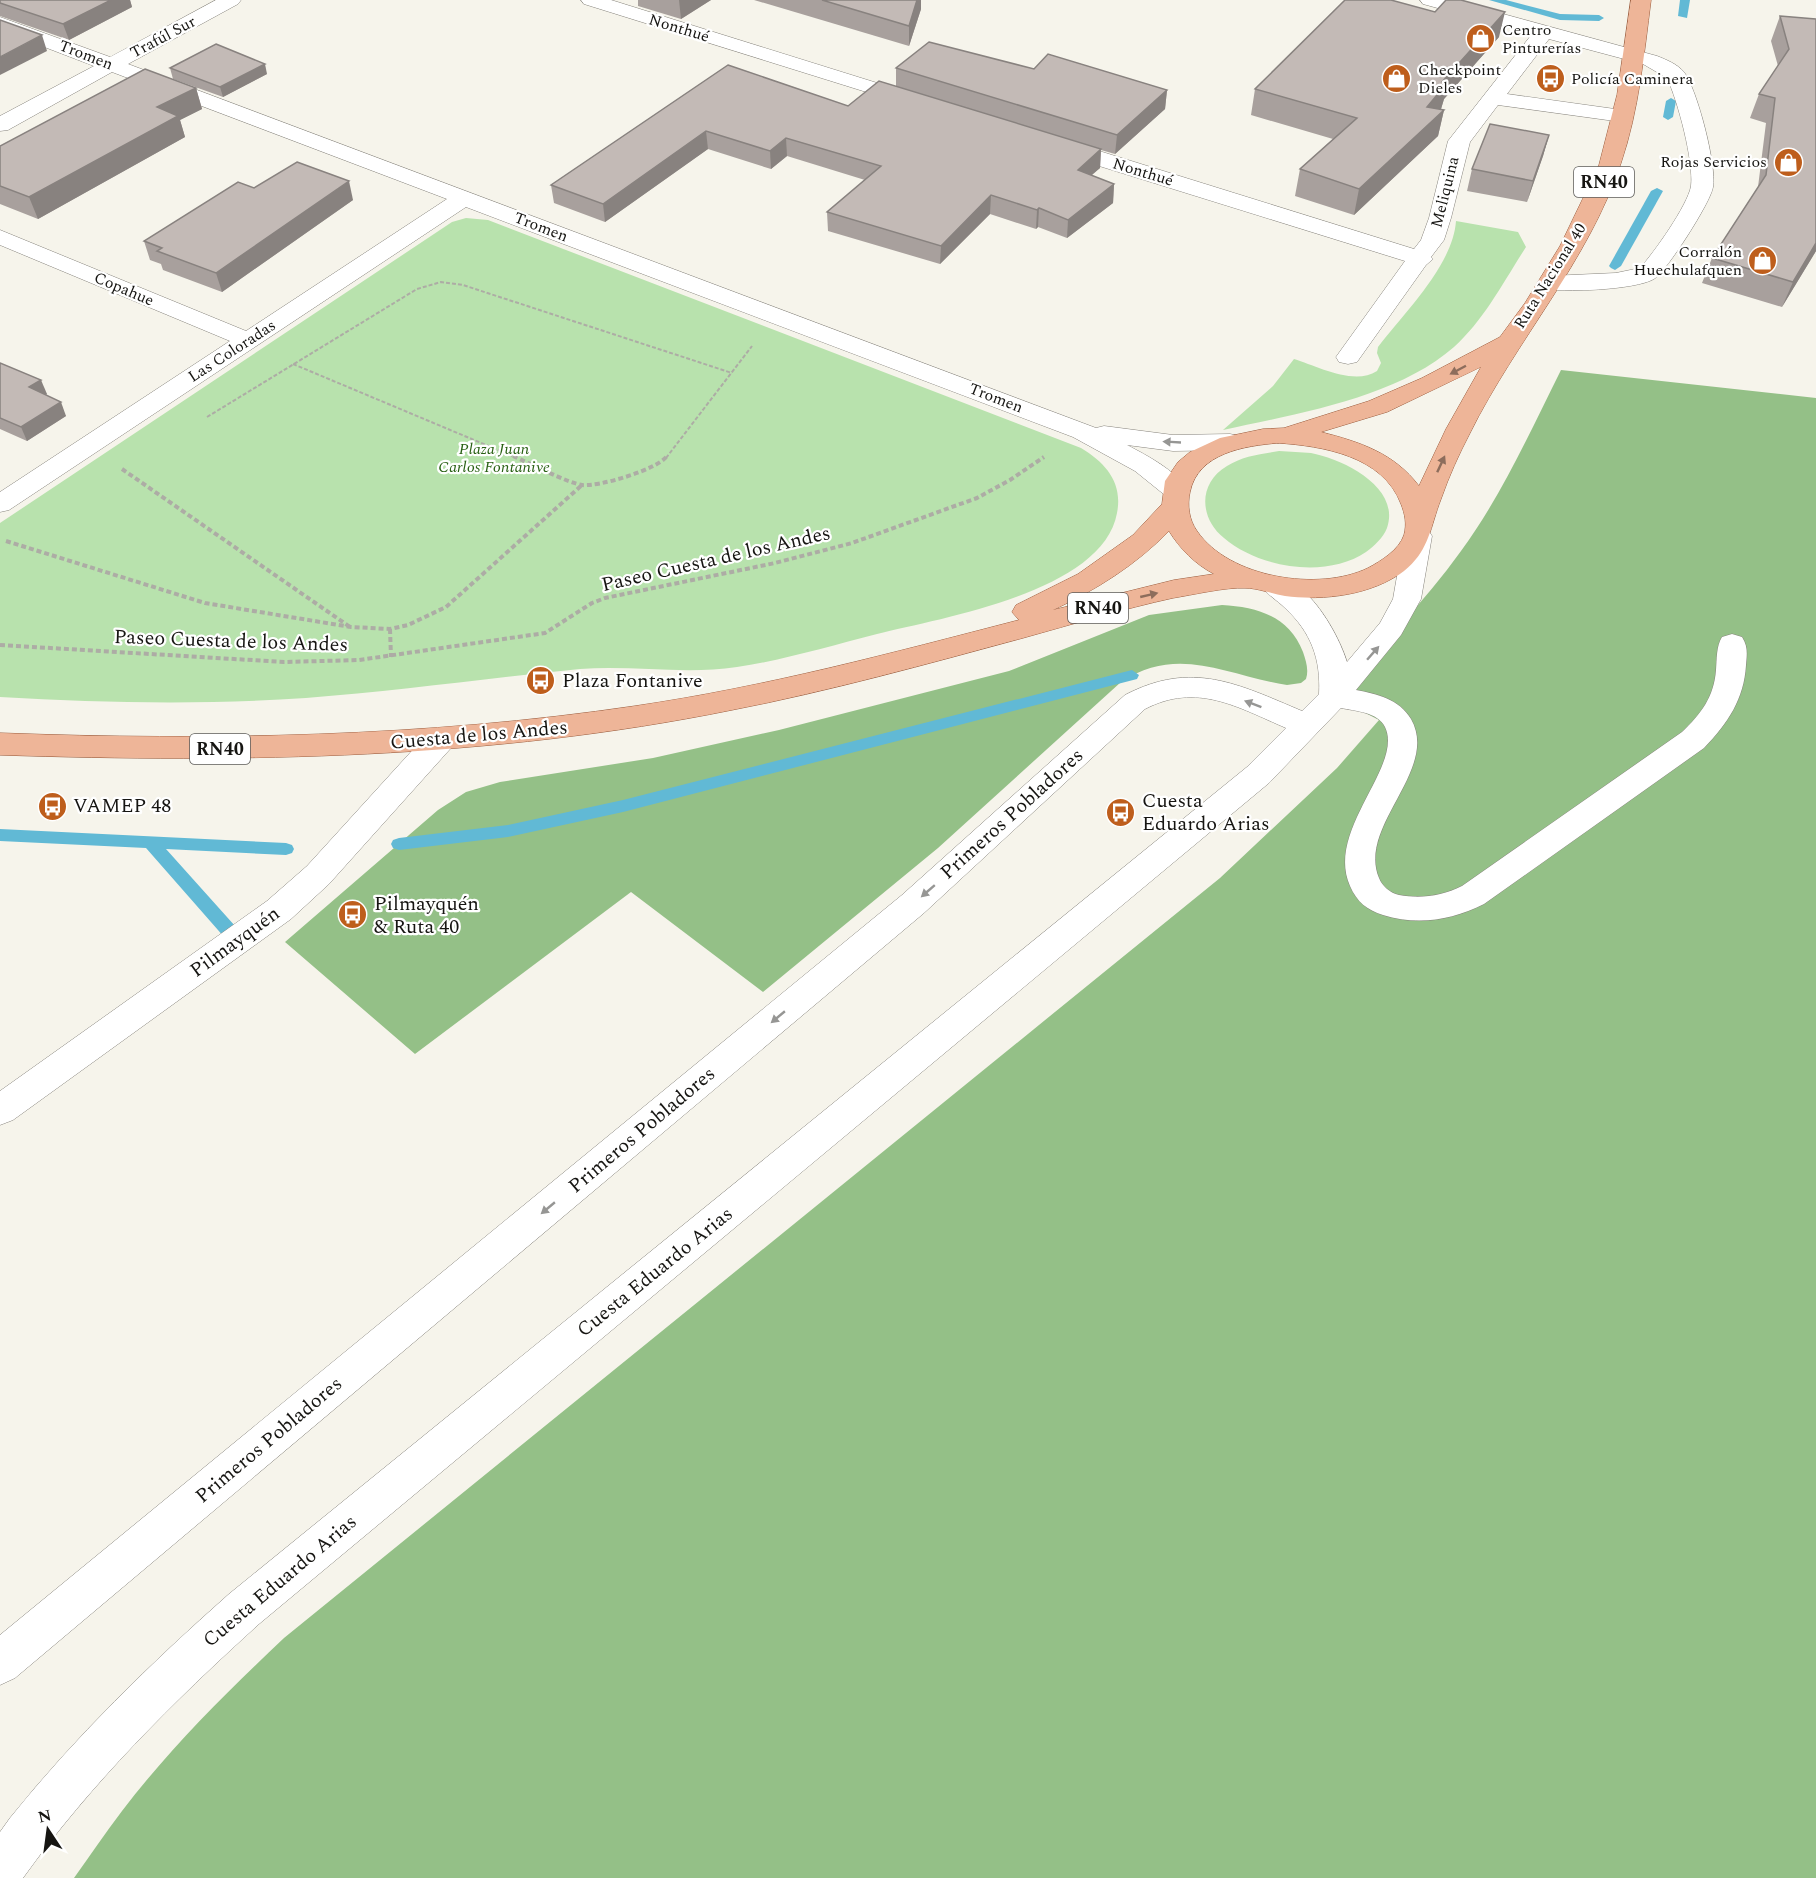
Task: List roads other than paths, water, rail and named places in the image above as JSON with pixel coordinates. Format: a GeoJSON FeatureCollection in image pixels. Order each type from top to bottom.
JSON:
{"type":"FeatureCollection","features":[{"type":"Feature","properties":{"kind":"main road","name":"Ruta Nacional 40"},"geometry":{"type":"LineString","coordinates":[[1419,527],[1448,448],[1509,342],[1549,284],[1601,187],[1616,150],[1641,0]]}},
{"type":"Feature","properties":{"kind":"main road","name":"Ruta Nacional 40"},"geometry":{"type":"LineString","coordinates":[[1278,435],[1345,418],[1397,399],[1451,374],[1509,342]]}},
{"type":"Feature","properties":{"kind":"main road","name":"RN40"},"geometry":{"type":"LineString","coordinates":[[1278,435],[1329,441],[1375,459],[1393,471],[1407,486],[1416,502],[1419,527],[1410,550],[1396,564],[1355,584],[1302,588],[1262,581],[1225,568],[1204,555],[1189,539],[1179,523],[1175,499],[1182,475],[1210,450],[1230,442],[1278,435]]}},
{"type":"Feature","properties":{"kind":"main road","name":"Cuesta de los Andes"},"geometry":{"type":"LineString","coordinates":[[950,647],[1050,601],[1112,567],[1139,547],[1175,499]]}},
{"type":"Feature","properties":{"kind":"main road","name":"Cuesta de los Andes"},"geometry":{"type":"LineString","coordinates":[[0,744],[236,749],[342,746],[440,740],[583,724],[728,701],[864,672],[950,647],[1174,589],[1262,581]]}},
{"type":"Feature","properties":{"kind":"street","name":"Trafúl Sur"},"geometry":{"type":"LineString","coordinates":[[0,125],[231,0]]}},
{"type":"Feature","properties":{"kind":"street","name":"Nonthué"},"geometry":{"type":"LineString","coordinates":[[591,0],[932,106]]}},
{"type":"Feature","properties":{"kind":"street"},"geometry":{"type":"LineString","coordinates":[[1430,0],[1633,54],[1668,68],[1680,82],[1702,167],[1701,189],[1692,210],[1648,273],[1630,278],[1549,284]]}},
{"type":"Feature","properties":{"kind":"street","name":"Tromen"},"geometry":{"type":"LineString","coordinates":[[0,23],[1082,431],[1144,465],[1175,499]]}},
{"type":"Feature","properties":{"kind":"street","name":"Meliquina"},"geometry":{"type":"LineString","coordinates":[[1348,357],[1420,259],[1437,229],[1459,141],[1545,31]]}},
{"type":"Feature","properties":{"kind":"street"},"geometry":{"type":"LineString","coordinates":[[1492,98],[1622,116]]}},
{"type":"Feature","properties":{"kind":"street","name":"Nonthué"},"geometry":{"type":"LineString","coordinates":[[1034,138],[1420,259]]}},
{"type":"Feature","properties":{"kind":"street","name":"Las Coloradas"},"geometry":{"type":"LineString","coordinates":[[0,504],[464,198]]}},
{"type":"Feature","properties":{"kind":"street","name":"Copahue"},"geometry":{"type":"LineString","coordinates":[[0,237],[248,340]]}},
{"type":"Feature","properties":{"kind":"street","name":"Tromen"},"geometry":{"type":"LineString","coordinates":[[1082,431],[1173,443],[1230,442]]}},
{"type":"Feature","properties":{"kind":"street","name":"Cuesta Eduardo Arias"},"geometry":{"type":"LineString","coordinates":[[0,1871],[70,1779],[126,1717],[244,1609],[1258,774],[1334,697],[1381,643],[1400,612],[1411,583],[1419,527]]}},
{"type":"Feature","properties":{"kind":"street"},"geometry":{"type":"LineString","coordinates":[[1262,581],[1303,606],[1324,635],[1335,666],[1334,697],[1378,706],[1388,712],[1401,729],[1402,749],[1360,850],[1360,872],[1364,885],[1374,897],[1389,905],[1425,910],[1459,903],[1473,895],[1693,740],[1713,720],[1726,697],[1732,673],[1732,644]]}},
{"type":"Feature","properties":{"kind":"street","name":"Primeros Pobladores"},"geometry":{"type":"LineString","coordinates":[[0,1663],[913,904],[1143,696],[1179,686],[1207,687],[1307,725]]}},
{"type":"Feature","properties":{"kind":"street","name":"Pilmayquén"},"geometry":{"type":"LineString","coordinates":[[0,1110],[279,910],[318,875],[440,740]]}},
{"type":"Feature","properties":{"kind":"waterway"},"geometry":{"type":"LineString","coordinates":[[1494,0],[1560,17],[1599,18]]}},
{"type":"Feature","properties":{"kind":"waterway"},"geometry":{"type":"LineString","coordinates":[[1683,16],[1685,0]]}},
{"type":"Feature","properties":{"kind":"waterway"},"geometry":{"type":"LineString","coordinates":[[1668,117],[1671,101]]}},
{"type":"Feature","properties":{"kind":"waterway"},"geometry":{"type":"LineString","coordinates":[[1615,266],[1657,191]]}},
{"type":"Feature","properties":{"kind":"waterway"},"geometry":{"type":"LineString","coordinates":[[399,844],[508,831],[623,806],[1132,675]]}},
{"type":"Feature","properties":{"kind":"waterway"},"geometry":{"type":"LineString","coordinates":[[0,835],[286,849]]}},
{"type":"Feature","properties":{"kind":"waterway"},"geometry":{"type":"LineString","coordinates":[[151,843],[238,941]]}},
{"type":"Feature","properties":{"kind":"place","name":"Centro Pinturerías"},"geometry":{"type":"Point","coordinates":[1481,39]}},
{"type":"Feature","properties":{"kind":"place","name":"Checkpoint Dieles"},"geometry":{"type":"Point","coordinates":[1397,79]}},
{"type":"Feature","properties":{"kind":"place","name":"Policía Caminera"},"geometry":{"type":"Point","coordinates":[1550,79]}},
{"type":"Feature","properties":{"kind":"place","name":"Rojas Servicios"},"geometry":{"type":"Point","coordinates":[1788,162]}},
{"type":"Feature","properties":{"kind":"place","name":"Corralón Huechulafquen"},"geometry":{"type":"Point","coordinates":[1763,261]}},
{"type":"Feature","properties":{"kind":"place","name":"Plaza Fontanive"},"geometry":{"type":"Point","coordinates":[541,681]}},
{"type":"Feature","properties":{"kind":"place","name":"VAMEP 48"},"geometry":{"type":"Point","coordinates":[52,806]}},
{"type":"Feature","properties":{"kind":"place","name":"Cuesta Eduardo Arias"},"geometry":{"type":"Point","coordinates":[1121,812]}},
{"type":"Feature","properties":{"kind":"place","name":"Pilmayquén & Ruta 40"},"geometry":{"type":"Point","coordinates":[353,915]}},
{"type":"Feature","properties":{"kind":"park label","name":"Plaza Juan Carlos Fontanive"},"geometry":{"type":"Point","coordinates":[494,458]}}]}
